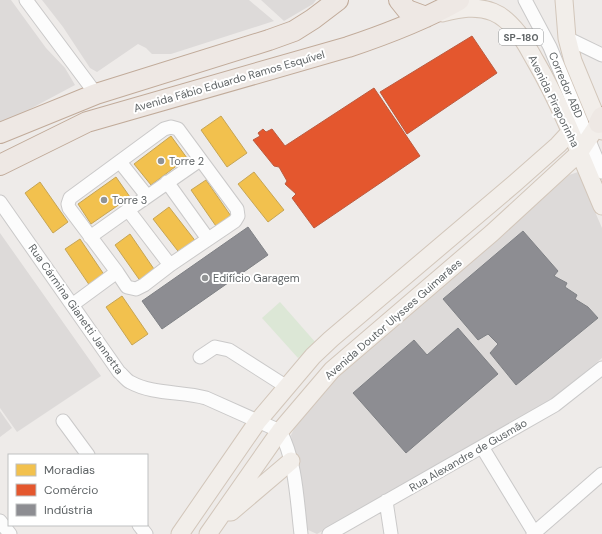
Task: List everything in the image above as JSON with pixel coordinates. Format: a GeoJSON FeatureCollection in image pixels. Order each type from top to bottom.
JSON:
{"type":"FeatureCollection","features":[{"type":"Feature","properties":{"kind":"highway"},"geometry":{"type":"LineString","coordinates":[[399,0],[407,10],[426,17]]}},
{"type":"Feature","properties":{"kind":"highway","name":"Avenida Fábio Eduardo Ramos Esquível"},"geometry":{"type":"LineString","coordinates":[[0,164],[87,122],[348,47],[386,34],[426,17],[459,0]]}},
{"type":"Feature","properties":{"kind":"highway"},"geometry":{"type":"LineString","coordinates":[[0,133],[96,94],[294,31],[313,19],[332,3]]}},
{"type":"Feature","properties":{"kind":"highway"},"geometry":{"type":"LineString","coordinates":[[0,143],[16,135],[40,116]]}},
{"type":"Feature","properties":{"kind":"main road"},"geometry":{"type":"LineString","coordinates":[[564,0],[567,38],[573,62],[598,128]]}},
{"type":"Feature","properties":{"kind":"main road","name":"Avenida Piraporinha"},"geometry":{"type":"LineString","coordinates":[[426,17],[465,8],[480,8],[492,12],[505,20],[520,34],[544,75],[602,206]]}},
{"type":"Feature","properties":{"kind":"main road","name":"Avenida Doutor Ulysses Guimarães"},"geometry":{"type":"LineString","coordinates":[[210,531],[280,431],[332,370],[492,233],[580,154],[598,128]]}},
{"type":"Feature","properties":{"kind":"main road"},"geometry":{"type":"LineString","coordinates":[[180,534],[258,421],[313,356],[558,146],[570,132]]}},
{"type":"Feature","properties":{"kind":"main road"},"geometry":{"type":"LineString","coordinates":[[210,531],[291,461]]}},
{"type":"Feature","properties":{"kind":"street"},"geometry":{"type":"LineString","coordinates":[[26,0],[96,94]]}},
{"type":"Feature","properties":{"kind":"street","name":"Corredor ABD"},"geometry":{"type":"LineString","coordinates":[[525,0],[550,47],[598,128],[602,172]]}},
{"type":"Feature","properties":{"kind":"street"},"geometry":{"type":"LineString","coordinates":[[567,38],[602,56]]}},
{"type":"Feature","properties":{"kind":"street"},"geometry":{"type":"LineString","coordinates":[[171,127],[178,129],[237,209],[238,216],[235,221],[170,265],[144,285],[136,289],[127,287],[90,238],[69,208],[68,204],[70,198],[120,162],[164,129],[171,127]]}},
{"type":"Feature","properties":{"kind":"street"},"geometry":{"type":"LineString","coordinates":[[90,238],[147,196],[200,160]]}},
{"type":"Feature","properties":{"kind":"street"},"geometry":{"type":"LineString","coordinates":[[120,162],[147,196]]}},
{"type":"Feature","properties":{"kind":"street"},"geometry":{"type":"LineString","coordinates":[[167,182],[208,239]]}},
{"type":"Feature","properties":{"kind":"street","name":"Rua Cármina Gianetti Jannetta"},"geometry":{"type":"LineString","coordinates":[[0,202],[119,372],[129,382],[143,388],[161,392],[195,395],[206,398],[280,431]]}},
{"type":"Feature","properties":{"kind":"street"},"geometry":{"type":"LineString","coordinates":[[128,210],[170,265]]}},
{"type":"Feature","properties":{"kind":"street"},"geometry":{"type":"LineString","coordinates":[[72,305],[117,272]]}},
{"type":"Feature","properties":{"kind":"street"},"geometry":{"type":"LineString","coordinates":[[200,357],[215,347],[229,350],[287,387]]}},
{"type":"Feature","properties":{"kind":"street","name":"Rua Alexandre de Gusmão"},"geometry":{"type":"LineString","coordinates":[[329,534],[556,405],[602,368]]}},
{"type":"Feature","properties":{"kind":"street"},"geometry":{"type":"LineString","coordinates":[[63,421],[87,454]]}},
{"type":"Feature","properties":{"kind":"street"},"geometry":{"type":"LineString","coordinates":[[280,431],[285,441],[291,461],[301,534]]}},
{"type":"Feature","properties":{"kind":"street"},"geometry":{"type":"LineString","coordinates":[[482,447],[534,534],[602,474]]}},
{"type":"Feature","properties":{"kind":"street"},"geometry":{"type":"LineString","coordinates":[[386,501],[391,534]]}},
{"type":"Feature","properties":{"kind":"street"},"geometry":{"type":"LineString","coordinates":[[0,521],[10,534]]}},
{"type":"Feature","properties":{"kind":"street"},"geometry":{"type":"LineString","coordinates":[[140,526],[146,534]]}},
{"type":"Feature","properties":{"kind":"shaded area"},"geometry":{"type":"Polygon","coordinates":[[[0,0],[11,0],[46,48],[65,68],[75,85],[0,125],[0,0]]]}},
{"type":"Feature","properties":{"kind":"shaded area"},"geometry":{"type":"Polygon","coordinates":[[[42,0],[249,0],[274,21],[171,54],[152,54],[146,48],[138,44],[97,72],[90,68],[63,27],[42,0]]]}},
{"type":"Feature","properties":{"kind":"shaded area"},"geometry":{"type":"Polygon","coordinates":[[[261,0],[316,0],[313,4],[284,21],[261,0]]]}},
{"type":"Feature","properties":{"kind":"shaded area"},"geometry":{"type":"Polygon","coordinates":[[[578,172],[602,228],[602,358],[544,405],[317,534],[306,529],[291,435],[301,415],[338,376],[569,175],[578,172]]]}},
{"type":"Feature","properties":{"kind":"shaded area"},"geometry":{"type":"Polygon","coordinates":[[[0,233],[101,376],[17,432],[0,408],[0,233]]]}},
{"type":"Feature","properties":{"kind":"shaded area"},"geometry":{"type":"Polygon","coordinates":[[[0,411],[12,428],[0,437],[0,411]]]}},
{"type":"Feature","properties":{"kind":"green space"},"geometry":{"type":"Polygon","coordinates":[[[280,302],[316,343],[298,358],[262,318],[280,302]]]}},
{"type":"Feature","properties":{"kind":"building: Moradias"},"geometry":{"type":"Polygon","coordinates":[[[221,116],[247,153],[227,167],[201,130],[221,116]]]}},
{"type":"Feature","properties":{"kind":"building: Moradias","name":"Torre 2"},"geometry":{"type":"Polygon","coordinates":[[[171,136],[187,158],[151,185],[134,164],[171,136]]]}},
{"type":"Feature","properties":{"kind":"building: Moradias"},"geometry":{"type":"Polygon","coordinates":[[[254,172],[284,210],[268,222],[238,184],[254,172]]]}},
{"type":"Feature","properties":{"kind":"building: Moradias","name":"Torre 3"},"geometry":{"type":"Polygon","coordinates":[[[116,177],[130,197],[91,224],[78,204],[116,177]]]}},
{"type":"Feature","properties":{"kind":"building: Moradias"},"geometry":{"type":"Polygon","coordinates":[[[206,180],[233,219],[218,229],[191,190],[206,180]]]}},
{"type":"Feature","properties":{"kind":"building: Moradias"},"geometry":{"type":"Polygon","coordinates":[[[40,182],[68,222],[53,233],[25,193],[40,182]]]}},
{"type":"Feature","properties":{"kind":"building: Moradias"},"geometry":{"type":"Polygon","coordinates":[[[169,207],[197,243],[181,255],[153,219],[169,207]]]}},
{"type":"Feature","properties":{"kind":"building: Moradias"},"geometry":{"type":"Polygon","coordinates":[[[130,234],[156,272],[141,282],[115,245],[130,234]]]}},
{"type":"Feature","properties":{"kind":"building: Moradias"},"geometry":{"type":"Polygon","coordinates":[[[80,239],[105,276],[90,286],[65,249],[80,239]]]}},
{"type":"Feature","properties":{"kind":"building: Moradias"},"geometry":{"type":"Polygon","coordinates":[[[122,296],[148,334],[132,345],[106,307],[122,296]]]}},
{"type":"Feature","properties":{"kind":"building: Comércio"},"geometry":{"type":"Polygon","coordinates":[[[472,36],[497,73],[407,134],[380,92],[472,36]]]}},
{"type":"Feature","properties":{"kind":"building: Comércio"},"geometry":{"type":"Polygon","coordinates":[[[374,88],[420,156],[314,228],[292,198],[296,194],[285,184],[287,181],[279,167],[274,166],[253,140],[260,136],[258,133],[263,129],[266,132],[272,129],[285,146],[374,88]]]}},
{"type":"Feature","properties":{"kind":"building: Indústria","name":"Edifício Garagem"},"geometry":{"type":"Polygon","coordinates":[[[248,227],[268,255],[162,329],[142,301],[248,227]]]}},
{"type":"Feature","properties":{"kind":"building: Indústria"},"geometry":{"type":"Polygon","coordinates":[[[523,231],[558,271],[554,276],[567,283],[565,287],[577,295],[575,299],[588,307],[598,318],[516,385],[490,353],[498,344],[488,334],[478,340],[443,299],[523,231]]]}},
{"type":"Feature","properties":{"kind":"building: Indústria"},"geometry":{"type":"Polygon","coordinates":[[[458,328],[498,374],[406,453],[353,393],[414,340],[427,355],[458,328]]]}},
{"type":"Feature","properties":{"kind":"place","name":"Torre 2"},"geometry":{"type":"Point","coordinates":[161,161]}},
{"type":"Feature","properties":{"kind":"place","name":"Torre 3"},"geometry":{"type":"Point","coordinates":[104,200]}},
{"type":"Feature","properties":{"kind":"place","name":"Edifício Garagem"},"geometry":{"type":"Point","coordinates":[205,278]}}]}
